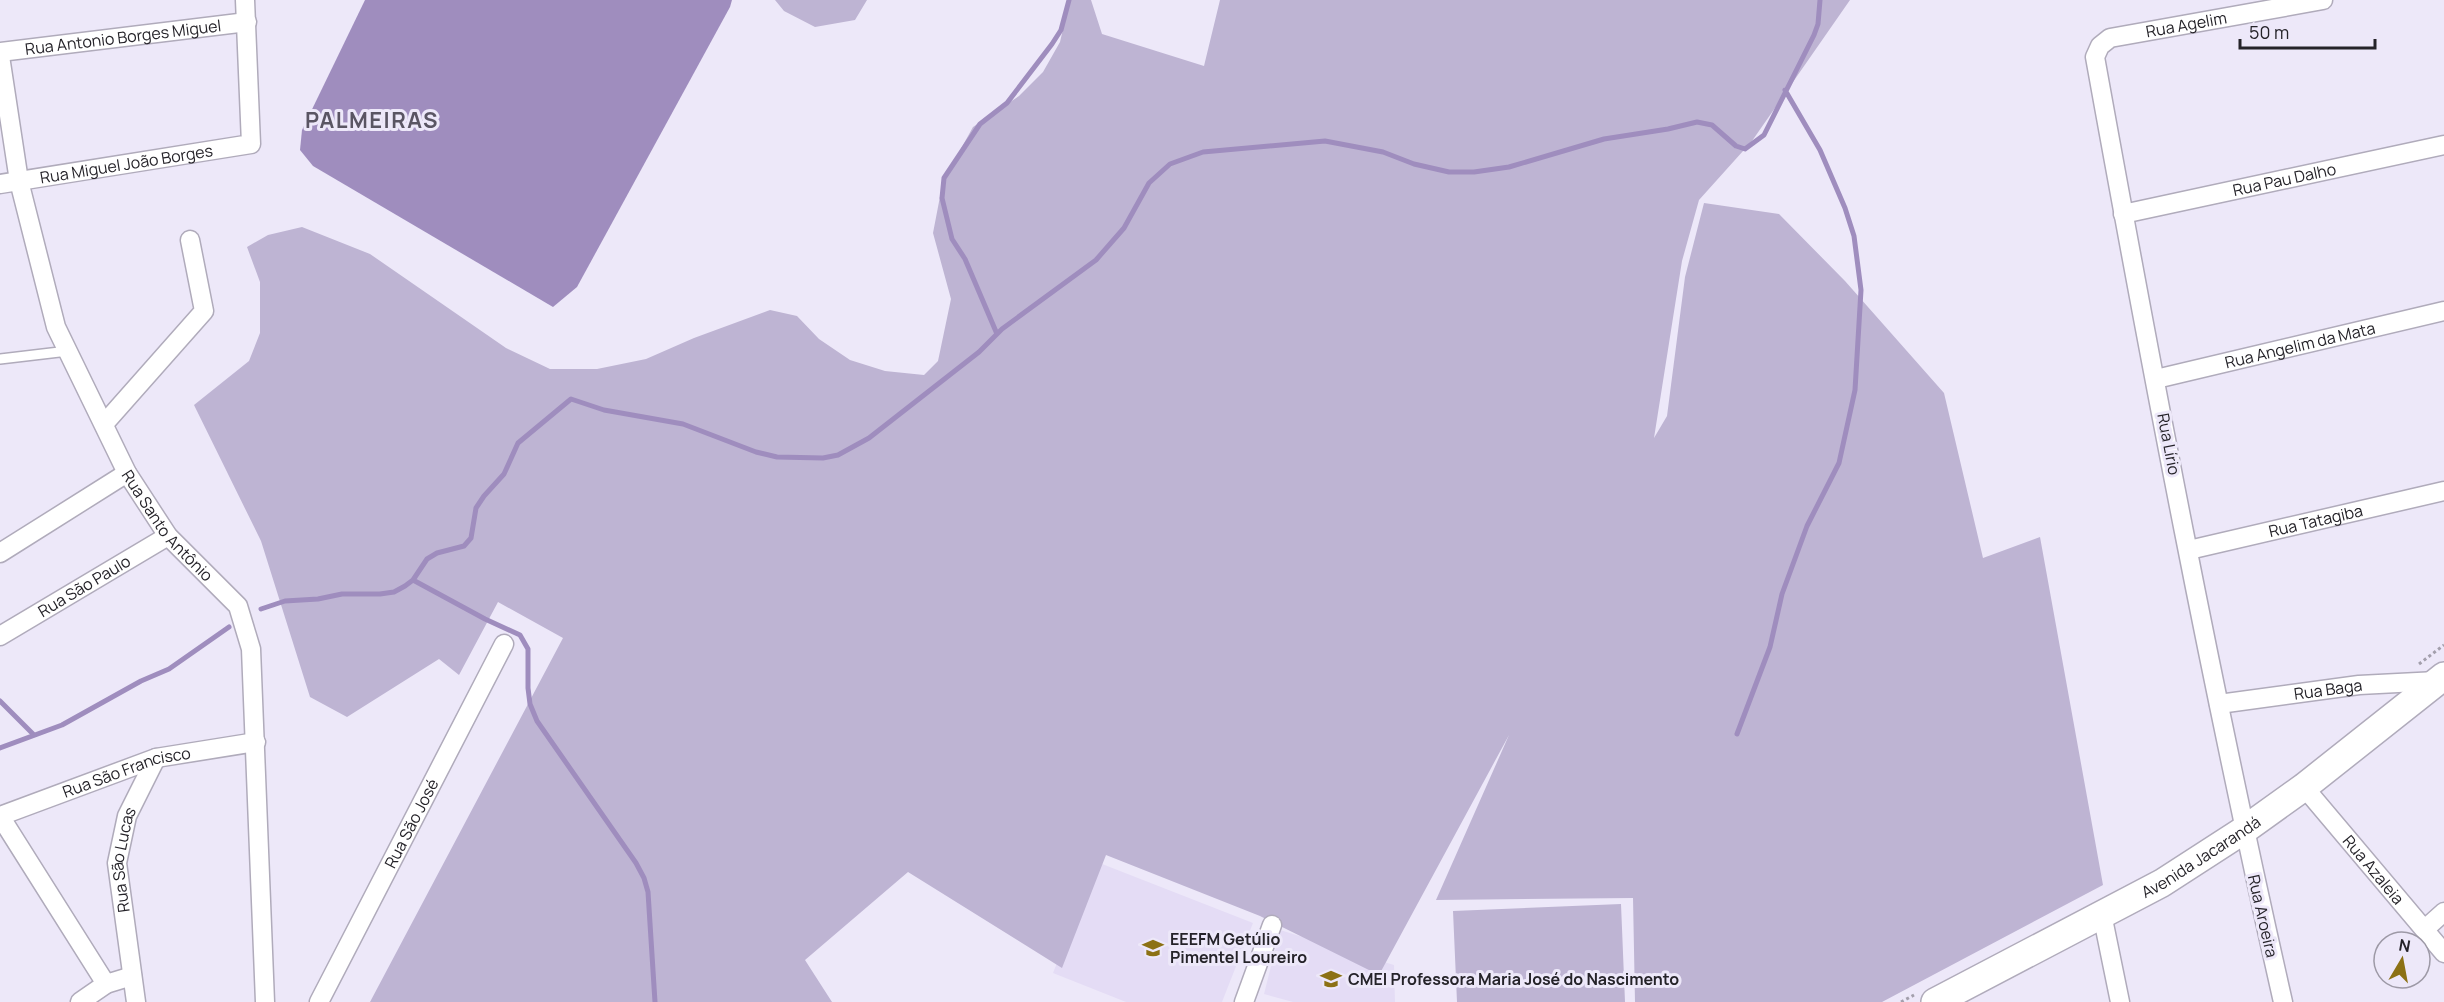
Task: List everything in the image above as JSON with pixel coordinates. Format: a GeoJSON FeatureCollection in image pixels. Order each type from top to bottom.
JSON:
{"type":"FeatureCollection","features":[{"type":"Feature","properties":{"kind":"main road","name":"Avenida Jacarandá"},"geometry":{"type":"LineString","coordinates":[[1928,997],[2162,883],[2244,830],[2304,787],[2440,679]]}},
{"type":"Feature","properties":{"kind":"street"},"geometry":{"type":"LineString","coordinates":[[245,0],[247,22]]}},
{"type":"Feature","properties":{"kind":"street","name":"Rua Agelim"},"geometry":{"type":"LineString","coordinates":[[2095,57],[2100,46],[2110,38],[2324,0]]}},
{"type":"Feature","properties":{"kind":"street","name":"Rua Antonio Borges Miguel"},"geometry":{"type":"LineString","coordinates":[[0,54],[247,22]]}},
{"type":"Feature","properties":{"kind":"street","name":"Rua Miguel João Borges"},"geometry":{"type":"LineString","coordinates":[[0,184],[251,144],[247,22]]}},
{"type":"Feature","properties":{"kind":"street","name":"Rua Santo Antônio"},"geometry":{"type":"LineString","coordinates":[[0,54],[19,181],[56,327],[127,473],[168,536],[238,606],[251,649],[265,1002]]}},
{"type":"Feature","properties":{"kind":"street","name":"Rua Lírio"},"geometry":{"type":"LineString","coordinates":[[2095,57],[2123,214],[2244,830]]}},
{"type":"Feature","properties":{"kind":"street","name":"Rua Pau Dalho"},"geometry":{"type":"LineString","coordinates":[[2123,214],[2444,145]]}},
{"type":"Feature","properties":{"kind":"street"},"geometry":{"type":"LineString","coordinates":[[104,424],[204,311],[190,240]]}},
{"type":"Feature","properties":{"kind":"street","name":"Rua Angelim da Mata"},"geometry":{"type":"LineString","coordinates":[[2156,378],[2444,311]]}},
{"type":"Feature","properties":{"kind":"street"},"geometry":{"type":"LineString","coordinates":[[0,553],[127,473]]}},
{"type":"Feature","properties":{"kind":"street","name":"Rua Tatagiba"},"geometry":{"type":"LineString","coordinates":[[2189,550],[2444,491]]}},
{"type":"Feature","properties":{"kind":"street","name":"Rua São Paulo"},"geometry":{"type":"LineString","coordinates":[[0,636],[168,536]]}},
{"type":"Feature","properties":{"kind":"street","name":"Rua São José"},"geometry":{"type":"LineString","coordinates":[[319,1002],[504,644]]}},
{"type":"Feature","properties":{"kind":"street","name":"Rua Baga"},"geometry":{"type":"LineString","coordinates":[[2219,704],[2359,685],[2440,679]]}},
{"type":"Feature","properties":{"kind":"street","name":"Rua São Francisco"},"geometry":{"type":"LineString","coordinates":[[106,984],[0,816],[156,758],[256,742]]}},
{"type":"Feature","properties":{"kind":"street","name":"Rua São Lucas"},"geometry":{"type":"LineString","coordinates":[[136,1002],[117,863],[127,816],[156,758]]}},
{"type":"Feature","properties":{"kind":"street","name":"Rua Azaleia"},"geometry":{"type":"LineString","coordinates":[[2304,787],[2444,953]]}},
{"type":"Feature","properties":{"kind":"street","name":"Rua Aroeira"},"geometry":{"type":"LineString","coordinates":[[2244,830],[2283,1002]]}},
{"type":"Feature","properties":{"kind":"street"},"geometry":{"type":"LineString","coordinates":[[2425,929],[2444,912]]}},
{"type":"Feature","properties":{"kind":"street"},"geometry":{"type":"LineString","coordinates":[[2102,914],[2120,1002]]}},
{"type":"Feature","properties":{"kind":"street"},"geometry":{"type":"LineString","coordinates":[[1244,1002],[1272,925]]}},
{"type":"Feature","properties":{"kind":"street"},"geometry":{"type":"LineString","coordinates":[[81,1002],[106,984],[132,976]]}},
{"type":"Feature","properties":{"kind":"lane"},"geometry":{"type":"LineString","coordinates":[[0,358],[68,351]]}},
{"type":"Feature","properties":{"kind":"path"},"geometry":{"type":"LineString","coordinates":[[2392,683],[2444,645]]}},
{"type":"Feature","properties":{"kind":"path"},"geometry":{"type":"LineString","coordinates":[[1901,1002],[1928,997]]}},
{"type":"Feature","properties":{"kind":"shaded area"},"geometry":{"type":"Polygon","coordinates":[[[365,0],[732,0],[577,287],[553,307],[313,166],[300,150],[302,130],[365,0]]]}},
{"type":"Feature","properties":{"kind":"shaded area"},"geometry":{"type":"Polygon","coordinates":[[[775,0],[867,0],[855,20],[815,27],[784,11],[775,0]]]}},
{"type":"Feature","properties":{"kind":"shaded area"},"geometry":{"type":"Polygon","coordinates":[[[1067,0],[1091,0],[1102,34],[1204,66],[1220,0],[1850,0],[1752,141],[1699,200],[1682,261],[1654,438],[1667,416],[1685,277],[1704,203],[1779,214],[1845,281],[1944,393],[1983,558],[2040,537],[2103,885],[1882,1002],[1635,1002],[1633,898],[1436,900],[1509,735],[1379,975],[1260,916],[1106,855],[1062,968],[908,872],[805,960],[832,1002],[370,1002],[563,638],[498,602],[459,675],[439,659],[347,717],[310,697],[261,541],[194,405],[249,361],[260,333],[260,282],[247,247],[268,235],[302,227],[370,254],[506,348],[550,369],[597,369],[646,359],[694,338],[770,310],[797,316],[819,339],[850,360],[885,371],[924,375],[938,361],[951,299],[933,233],[943,181],[973,127],[1019,96],[1043,72],[1060,42],[1069,3],[1067,0]]]}},
{"type":"Feature","properties":{"kind":"shaded area","name":"EEEFM Getúlio Pimentel Loureiro"},"geometry":{"type":"Polygon","coordinates":[[[1097,862],[1253,923],[1222,1002],[1126,1002],[1053,973],[1097,862]]]}},
{"type":"Feature","properties":{"kind":"shaded area"},"geometry":{"type":"Polygon","coordinates":[[[1621,904],[1625,1002],[1457,1002],[1453,911],[1621,904]]]}},
{"type":"Feature","properties":{"kind":"shaded area","name":"CMEI Professora Maria José do Nascimento"},"geometry":{"type":"Polygon","coordinates":[[[1280,930],[1394,965],[1395,1002],[1293,1002],[1264,994],[1280,930]]]}},
{"type":"Feature","properties":{"kind":"waterway"},"geometry":{"type":"LineString","coordinates":[[997,334],[965,259],[952,239],[942,198],[944,178],[980,124],[1007,103],[1052,44],[1061,30],[1069,0]]}},
{"type":"Feature","properties":{"kind":"waterway"},"geometry":{"type":"LineString","coordinates":[[261,609],[285,601],[318,599],[342,594],[394,592],[405,586],[413,580],[427,559],[437,553],[464,546],[471,538],[476,508],[504,474],[518,443],[571,399],[604,410],[683,424],[756,452],[777,457],[823,458],[838,455],[869,438],[979,352],[1002,329],[1096,260],[1124,228],[1149,183],[1170,164],[1203,152],[1325,141],[1383,152],[1414,164],[1449,172],[1474,172],[1509,167],[1604,139],[1697,122],[1712,125],[1736,146],[1745,149],[1764,135],[1814,35],[1818,24],[1820,0]]}},
{"type":"Feature","properties":{"kind":"waterway"},"geometry":{"type":"LineString","coordinates":[[1737,734],[1770,647],[1782,594],[1807,526],[1839,463],[1855,390],[1861,290],[1854,236],[1845,208],[1820,150],[1785,90]]}},
{"type":"Feature","properties":{"kind":"waterway"},"geometry":{"type":"LineString","coordinates":[[413,580],[520,635],[528,649],[528,688],[530,704],[537,721],[636,863],[644,878],[648,892],[655,1002]]}},
{"type":"Feature","properties":{"kind":"waterway"},"geometry":{"type":"LineString","coordinates":[[0,748],[62,725],[141,681],[169,669],[229,627]]}},
{"type":"Feature","properties":{"kind":"waterway"},"geometry":{"type":"LineString","coordinates":[[0,701],[34,735]]}},
{"type":"Feature","properties":{"kind":"place","name":"EEEFM Getúlio Pimentel Loureiro"},"geometry":{"type":"Point","coordinates":[1153,948]}},
{"type":"Feature","properties":{"kind":"place","name":"CMEI Professora Maria José do Nascimento"},"geometry":{"type":"Point","coordinates":[1331,979]}},
{"type":"Feature","properties":{"kind":"district","name":"PALMEIRAS"},"geometry":{"type":"Point","coordinates":[372,120]}}]}
